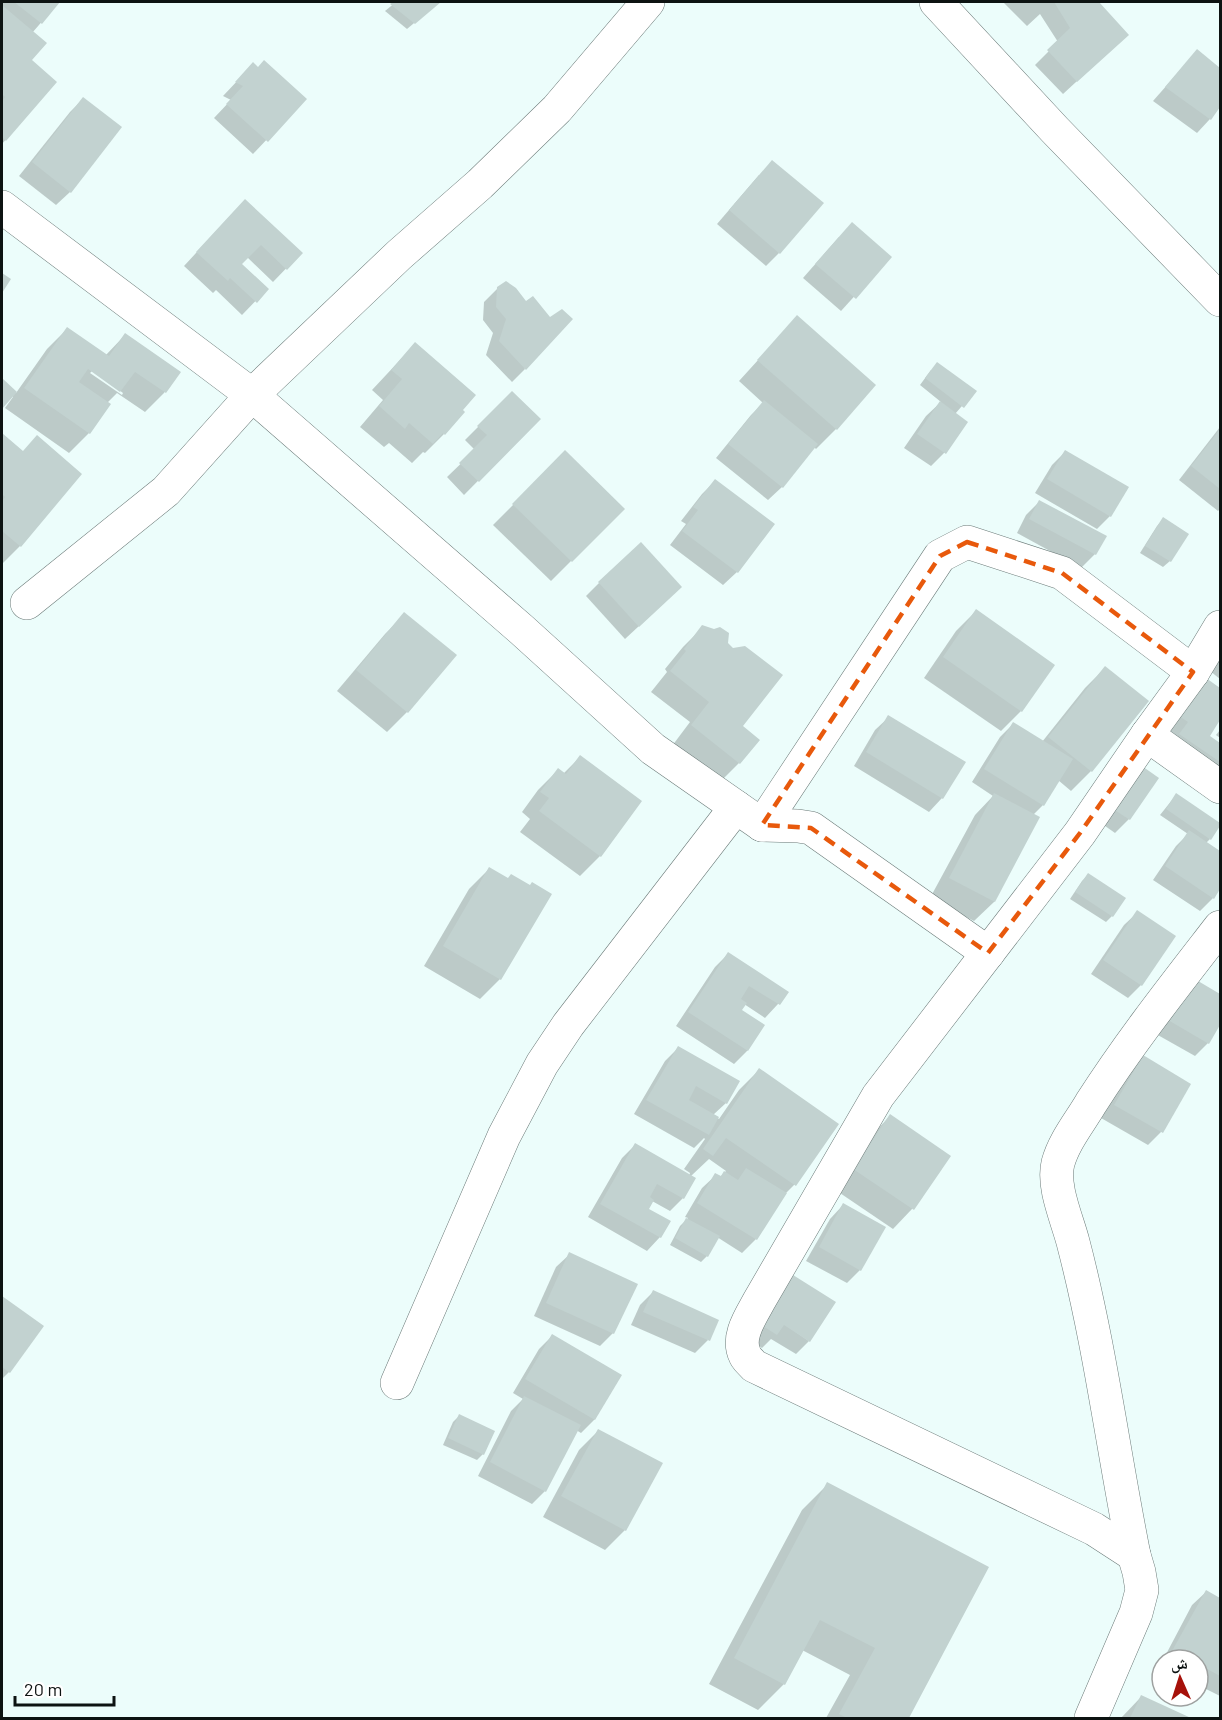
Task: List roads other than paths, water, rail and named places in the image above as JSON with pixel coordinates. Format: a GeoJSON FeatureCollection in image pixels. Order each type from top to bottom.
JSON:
{"type":"FeatureCollection","features":[{"type":"Feature","properties":{"kind":"street"},"geometry":{"type":"LineString","coordinates":[[27,603],[166,490],[252,395],[399,255],[480,184],[557,109],[648,2]]}},
{"type":"Feature","properties":{"kind":"street"},"geometry":{"type":"LineString","coordinates":[[936,2],[1055,130],[1221,300]]}},
{"type":"Feature","properties":{"kind":"street"},"geometry":{"type":"LineString","coordinates":[[2,207],[252,395],[522,630],[654,749],[762,825],[811,828],[988,953]]}},
{"type":"Feature","properties":{"kind":"street"},"geometry":{"type":"LineString","coordinates":[[762,825],[940,556],[967,542],[1062,573],[1193,672]]}},
{"type":"Feature","properties":{"kind":"street"},"geometry":{"type":"LineString","coordinates":[[1134,1555],[1094,1529],[754,1365],[745,1356],[742,1344],[744,1329],[759,1300],[878,1096],[1080,833],[1193,672],[1221,627]]}},
{"type":"Feature","properties":{"kind":"street"},"geometry":{"type":"LineString","coordinates":[[1147,735],[1221,787]]}},
{"type":"Feature","properties":{"kind":"street"},"geometry":{"type":"LineString","coordinates":[[397,1383],[504,1136],[542,1064],[568,1025],[736,807]]}},
{"type":"Feature","properties":{"kind":"street"},"geometry":{"type":"LineString","coordinates":[[1091,1719],[1137,1613],[1142,1590],[1118,1474],[1106,1392],[1092,1321],[1058,1188],[1058,1164],[1071,1135],[1106,1080],[1221,927]]}}]}
